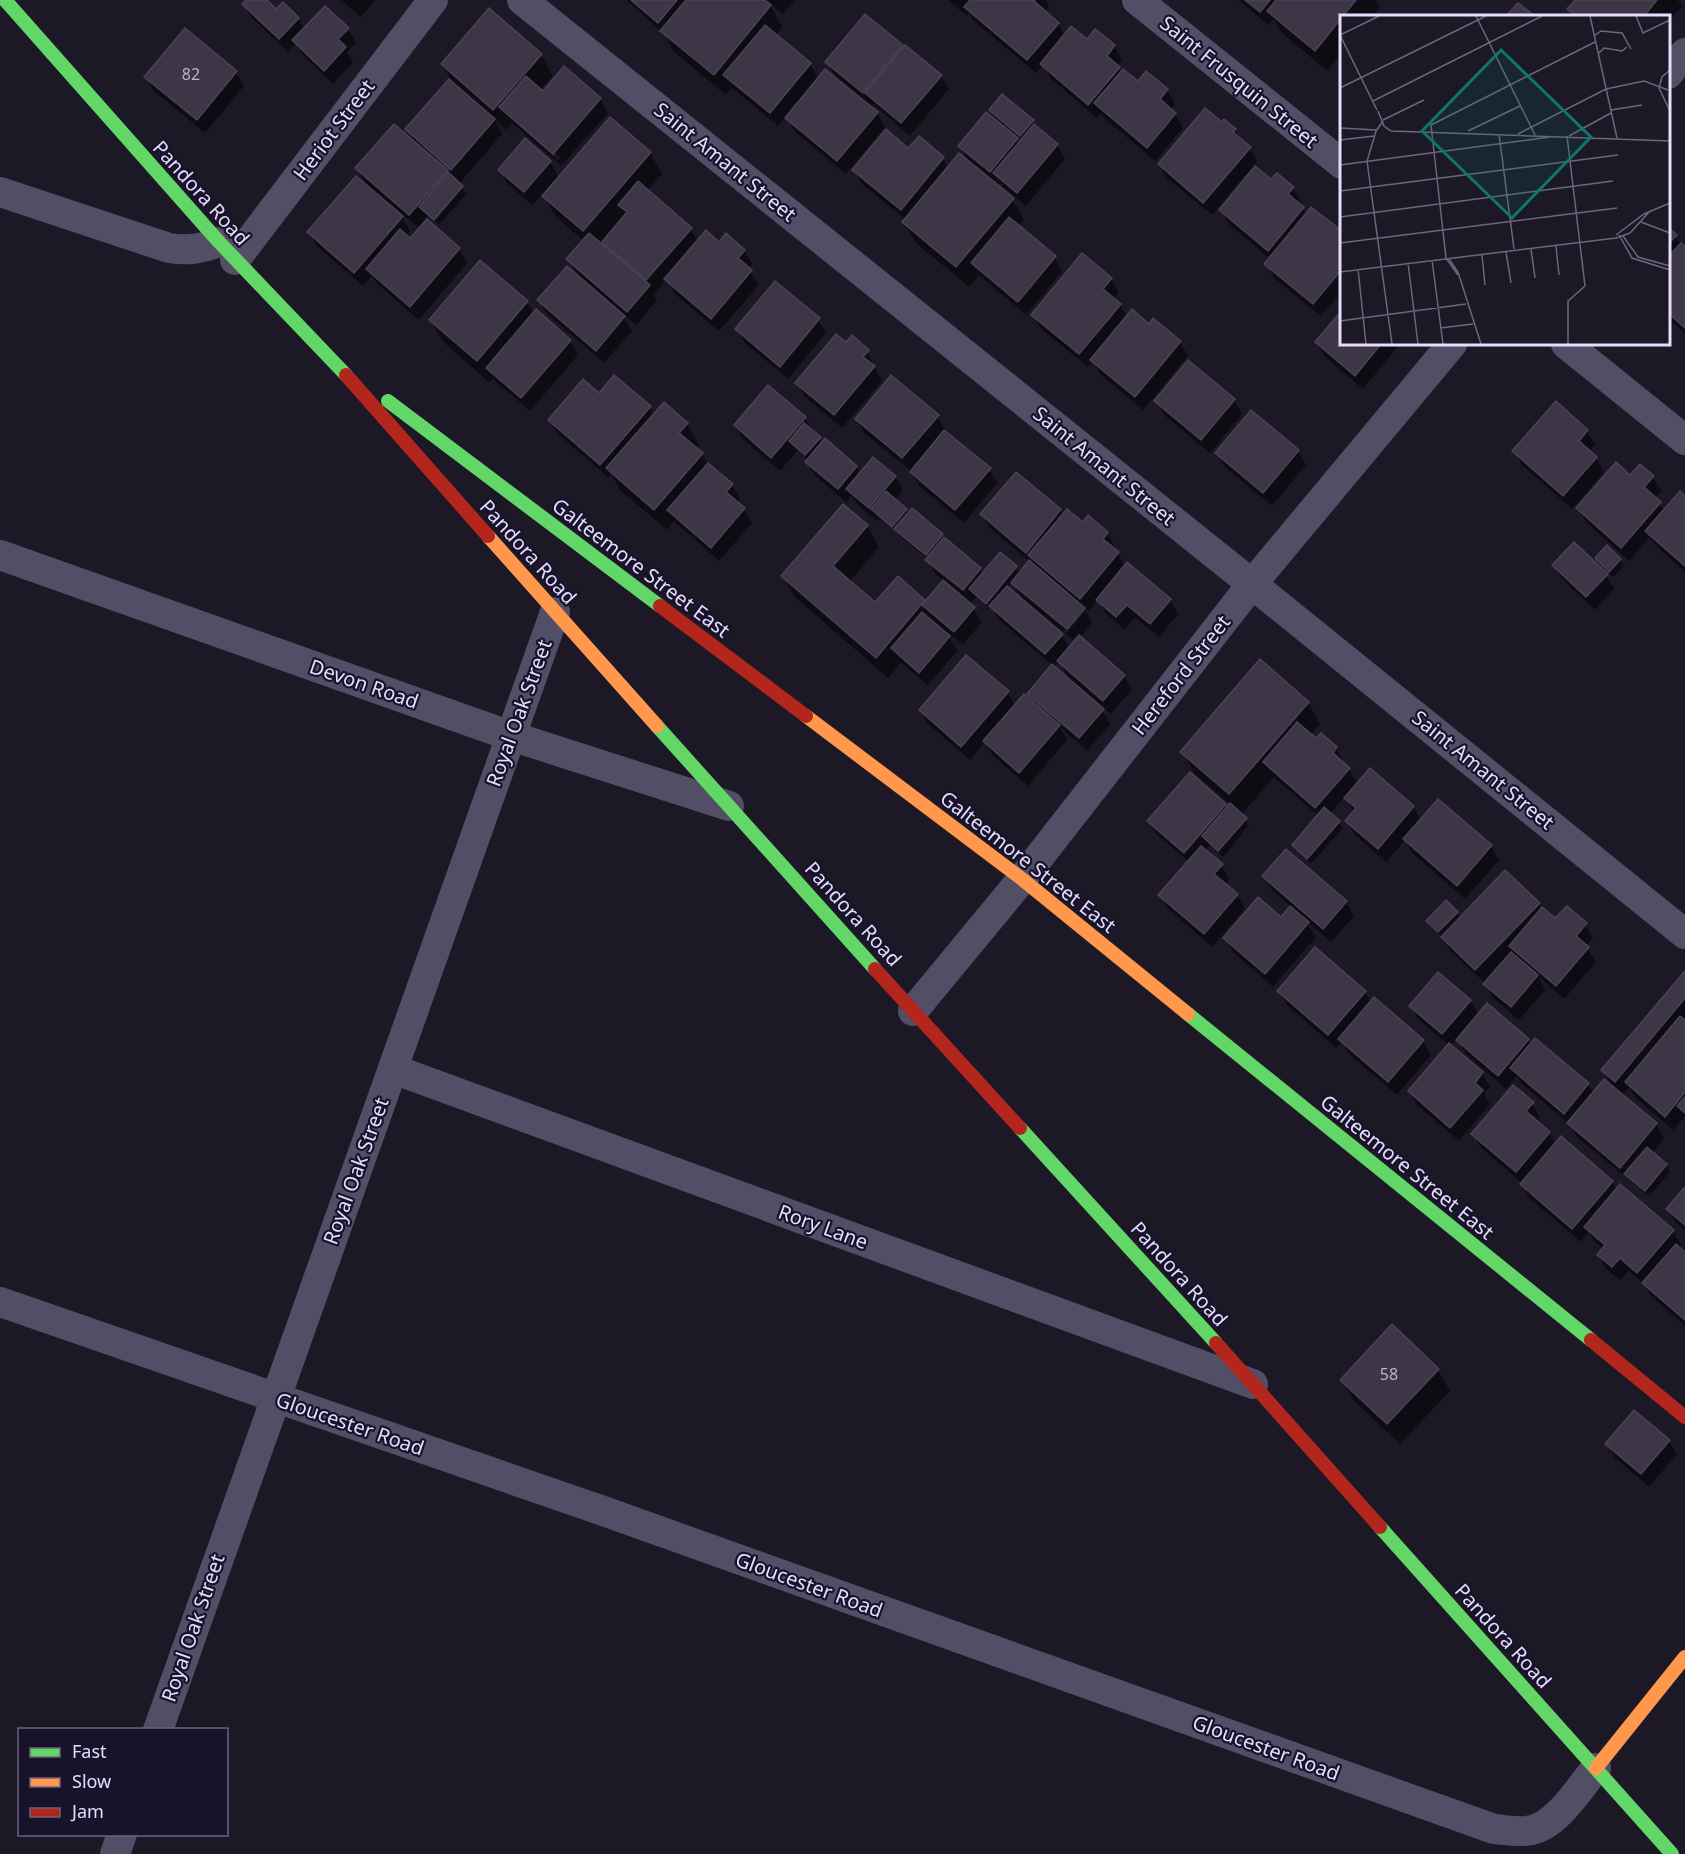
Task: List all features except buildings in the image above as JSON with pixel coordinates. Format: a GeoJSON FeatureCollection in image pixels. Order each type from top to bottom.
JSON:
{"type":"FeatureCollection","features":[{"type":"Feature","properties":{"kind":"street","name":"Pandora Road"},"geometry":{"type":"LineString","coordinates":[[5,0],[227,251],[331,359],[729,806],[1252,1384],[1672,1854]]}},
{"type":"Feature","properties":{"kind":"street","name":"Heriot Street"},"geometry":{"type":"LineString","coordinates":[[227,251],[433,0]]}},
{"type":"Feature","properties":{"kind":"street","name":"Saint Amant Street"},"geometry":{"type":"LineString","coordinates":[[522,0],[1685,934]]}},
{"type":"Feature","properties":{"kind":"street","name":"Saint Frusquin Street"},"geometry":{"type":"LineString","coordinates":[[1137,0],[1340,163]]}},
{"type":"Feature","properties":{"kind":"street"},"geometry":{"type":"LineString","coordinates":[[1670,72],[1685,53]]}},
{"type":"Feature","properties":{"kind":"street"},"geometry":{"type":"LineString","coordinates":[[0,192],[169,248],[227,251]]}},
{"type":"Feature","properties":{"kind":"street","name":"Hereford Street"},"geometry":{"type":"LineString","coordinates":[[913,1011],[1022,879],[1252,584],[1451,345]]}},
{"type":"Feature","properties":{"kind":"street"},"geometry":{"type":"LineString","coordinates":[[1567,345],[1685,440]]}},
{"type":"Feature","properties":{"kind":"street","name":"Galteemore Street East"},"geometry":{"type":"LineString","coordinates":[[331,359],[1022,879],[1685,1417]]}},
{"type":"Feature","properties":{"kind":"street","name":"Devon Road"},"geometry":{"type":"LineString","coordinates":[[0,555],[511,736],[729,806]]}},
{"type":"Feature","properties":{"kind":"street","name":"Royal Oak Street"},"geometry":{"type":"LineString","coordinates":[[159,1728],[555,612]]}},
{"type":"Feature","properties":{"kind":"street","name":"Rory Lane"},"geometry":{"type":"LineString","coordinates":[[393,1069],[1252,1384]]}},
{"type":"Feature","properties":{"kind":"street","name":"Gloucester Road"},"geometry":{"type":"LineString","coordinates":[[0,1302],[609,1513],[1494,1829],[1532,1830],[1545,1825],[1556,1816],[1596,1768]]}},
{"type":"Feature","properties":{"kind":"street"},"geometry":{"type":"LineString","coordinates":[[1596,1768],[1685,1657]]}},
{"type":"Feature","properties":{"kind":"street"},"geometry":{"type":"LineString","coordinates":[[115,1854],[121,1836]]}},
{"type":"Feature","properties":{"kind":"traffic: fast"},"geometry":{"type":"LineString","coordinates":[[5,0],[219,242],[346,375]]}},
{"type":"Feature","properties":{"kind":"traffic: fast"},"geometry":{"type":"LineString","coordinates":[[388,401],[660,606]]}},
{"type":"Feature","properties":{"kind":"traffic: fast"},"geometry":{"type":"LineString","coordinates":[[657,726],[875,969]]}},
{"type":"Feature","properties":{"kind":"traffic: fast"},"geometry":{"type":"LineString","coordinates":[[1188,1014],[1591,1340]]}},
{"type":"Feature","properties":{"kind":"traffic: fast"},"geometry":{"type":"LineString","coordinates":[[1020,1128],[1216,1343]]}},
{"type":"Feature","properties":{"kind":"traffic: fast"},"geometry":{"type":"LineString","coordinates":[[1380,1527],[1672,1854]]}},
{"type":"Feature","properties":{"kind":"traffic: slow"},"geometry":{"type":"LineString","coordinates":[[488,536],[657,726]]}},
{"type":"Feature","properties":{"kind":"traffic: slow"},"geometry":{"type":"LineString","coordinates":[[806,716],[1022,879],[1188,1014]]}},
{"type":"Feature","properties":{"kind":"traffic: slow"},"geometry":{"type":"LineString","coordinates":[[1596,1768],[1685,1657]]}},
{"type":"Feature","properties":{"kind":"traffic: jam"},"geometry":{"type":"LineString","coordinates":[[346,375],[488,536]]}},
{"type":"Feature","properties":{"kind":"traffic: jam"},"geometry":{"type":"LineString","coordinates":[[660,606],[806,716]]}},
{"type":"Feature","properties":{"kind":"traffic: jam"},"geometry":{"type":"LineString","coordinates":[[875,969],[1020,1128]]}},
{"type":"Feature","properties":{"kind":"traffic: jam"},"geometry":{"type":"LineString","coordinates":[[1591,1340],[1685,1417]]}},
{"type":"Feature","properties":{"kind":"traffic: jam"},"geometry":{"type":"LineString","coordinates":[[1216,1343],[1380,1527]]}}]}
